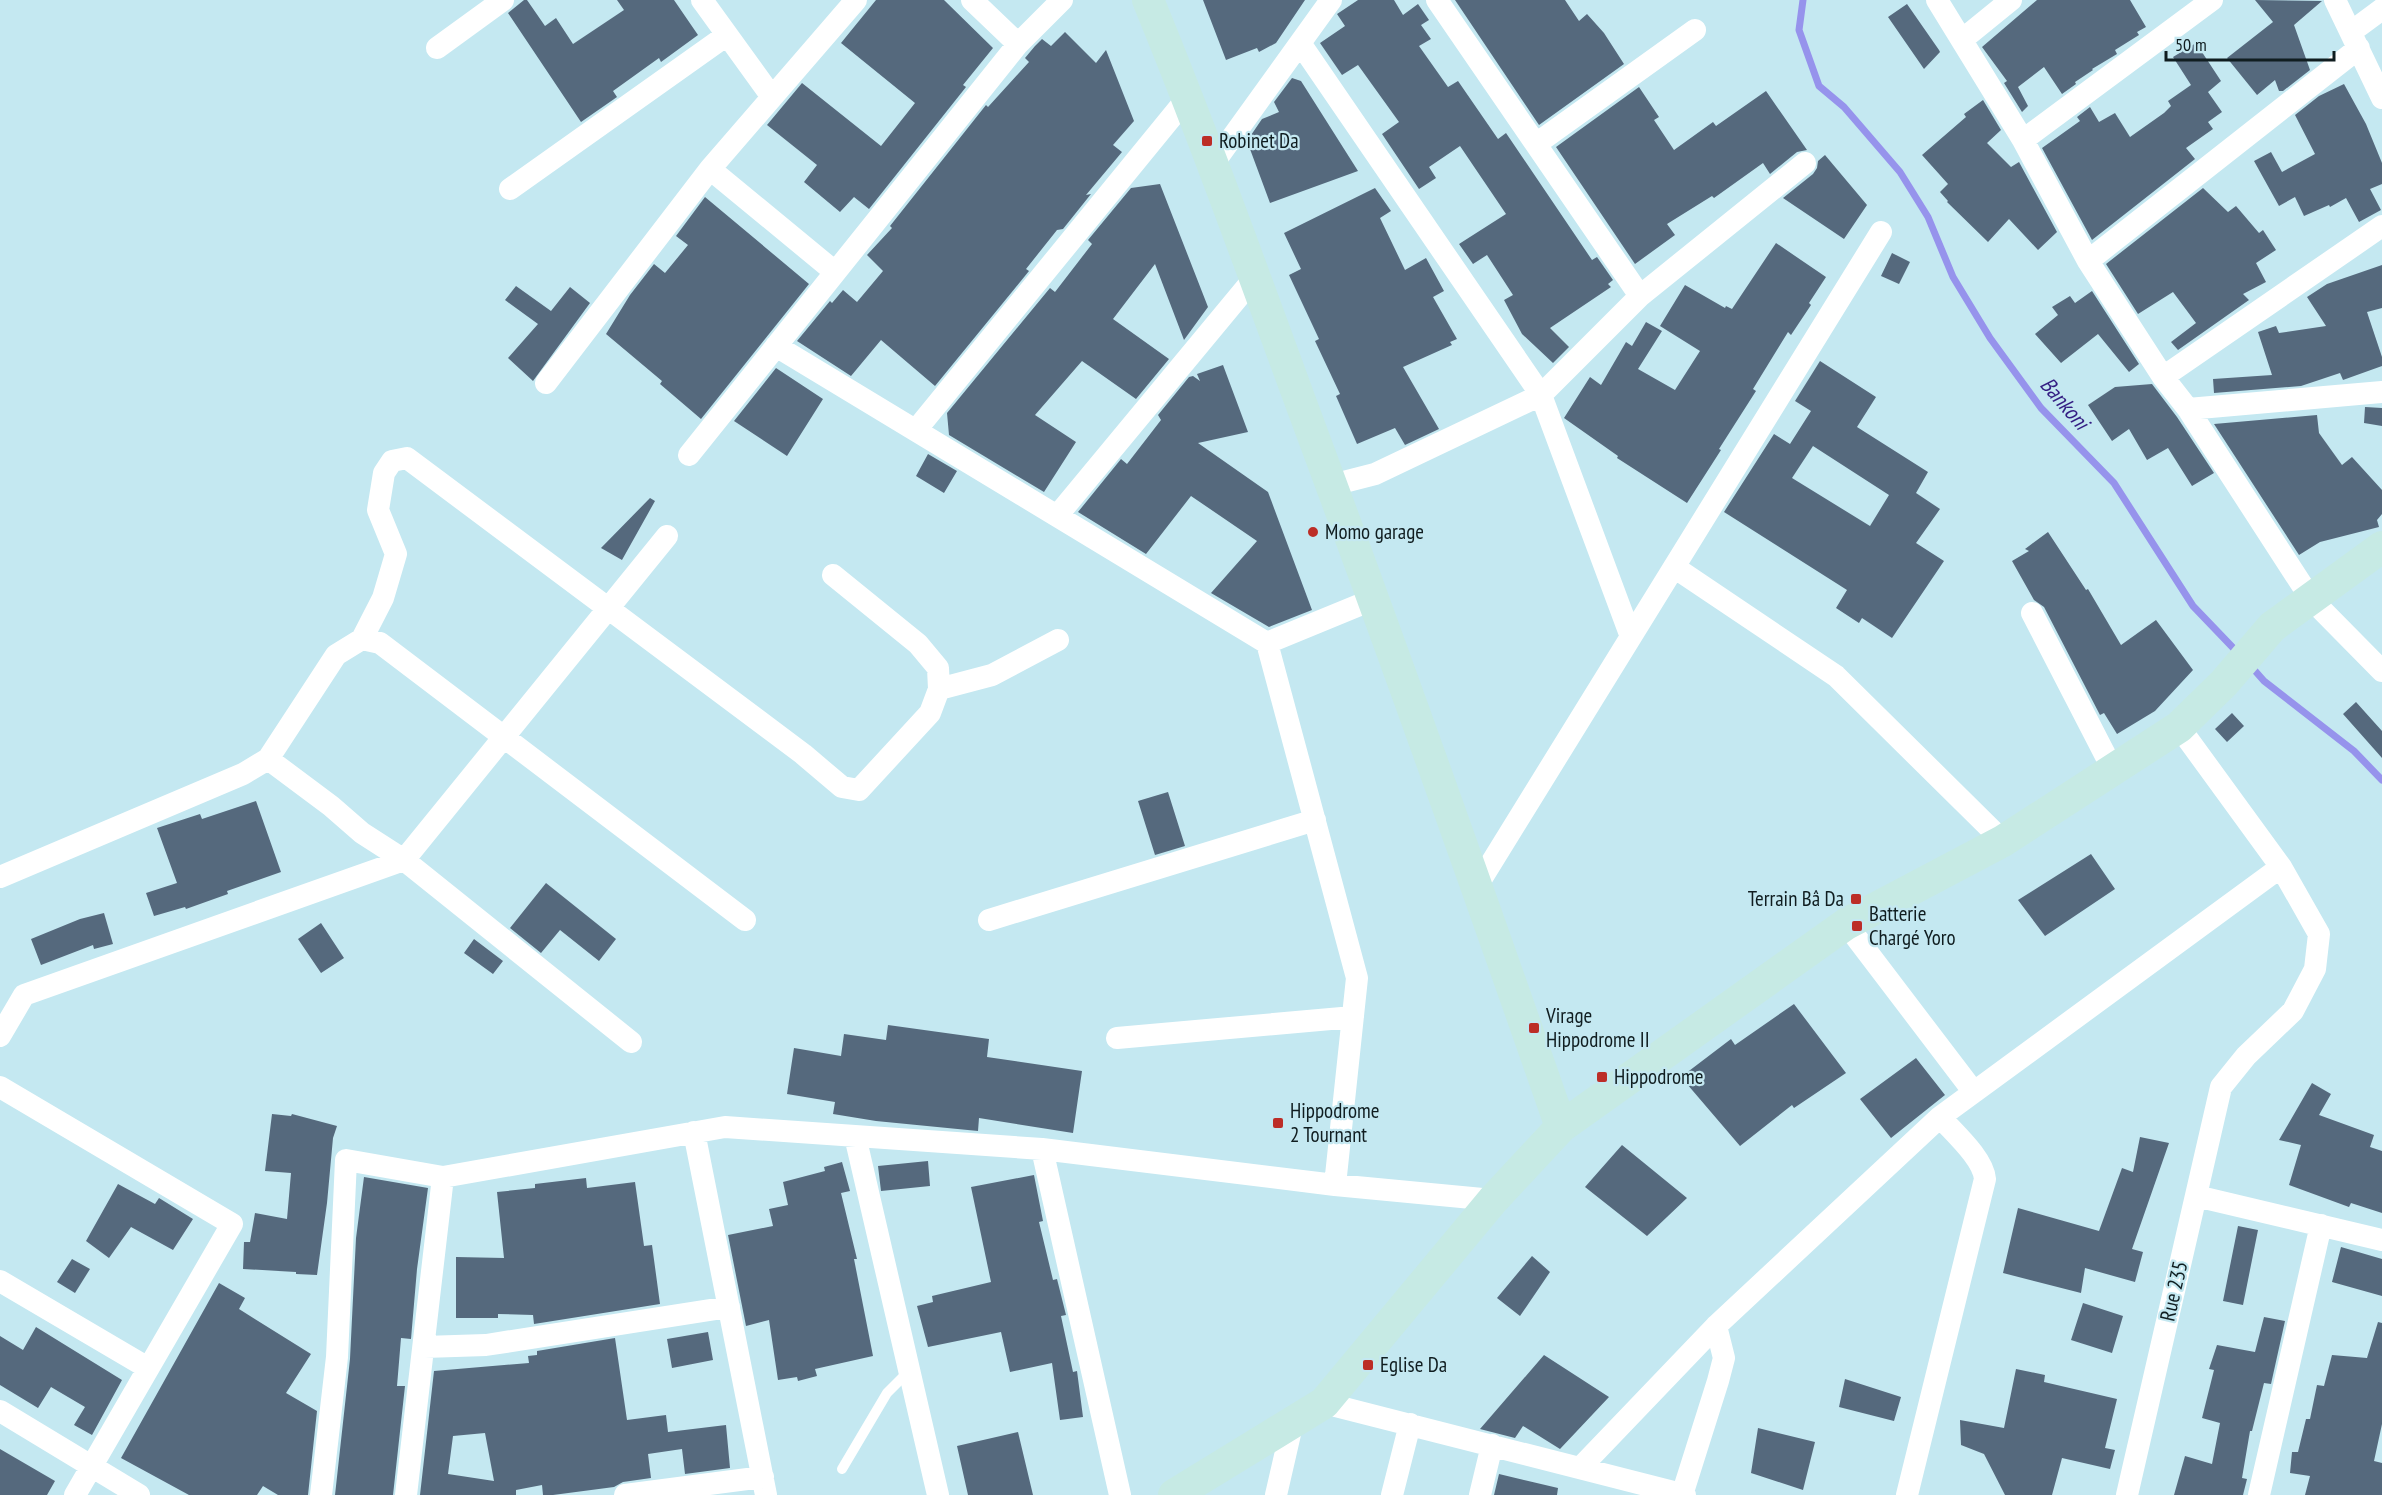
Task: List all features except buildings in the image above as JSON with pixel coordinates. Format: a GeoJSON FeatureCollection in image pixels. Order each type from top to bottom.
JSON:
{"type":"FeatureCollection","features":[{"type":"Feature","properties":{"kind":"street"},"geometry":{"type":"LineString","coordinates":[[437,48],[504,0]]}},
{"type":"Feature","properties":{"kind":"street"},"geometry":{"type":"LineString","coordinates":[[702,0],[772,97]]}},
{"type":"Feature","properties":{"kind":"street"},"geometry":{"type":"LineString","coordinates":[[546,383],[710,169],[856,0]]}},
{"type":"Feature","properties":{"kind":"street"},"geometry":{"type":"LineString","coordinates":[[972,0],[1018,44]]}},
{"type":"Feature","properties":{"kind":"street"},"geometry":{"type":"LineString","coordinates":[[689,455],[1018,44],[1062,0]]}},
{"type":"Feature","properties":{"kind":"street"},"geometry":{"type":"LineString","coordinates":[[1148,0],[1188,98],[1332,485],[1477,886],[1561,1127]]}},
{"type":"Feature","properties":{"kind":"street"},"geometry":{"type":"LineString","coordinates":[[1213,164],[1330,0]]}},
{"type":"Feature","properties":{"kind":"street"},"geometry":{"type":"LineString","coordinates":[[1937,0],[2024,140],[2088,261],[2163,377],[2188,409],[2311,599],[2382,671]]}},
{"type":"Feature","properties":{"kind":"street"},"geometry":{"type":"LineString","coordinates":[[1963,39],[2011,0]]}},
{"type":"Feature","properties":{"kind":"street"},"geometry":{"type":"LineString","coordinates":[[2024,140],[2212,0]]}},
{"type":"Feature","properties":{"kind":"street"},"geometry":{"type":"LineString","coordinates":[[2335,0],[2382,98]]}},
{"type":"Feature","properties":{"kind":"street"},"geometry":{"type":"LineString","coordinates":[[1441,1],[1641,296]]}},
{"type":"Feature","properties":{"kind":"street"},"geometry":{"type":"LineString","coordinates":[[2088,261],[2355,40],[2382,9]]}},
{"type":"Feature","properties":{"kind":"street"},"geometry":{"type":"LineString","coordinates":[[1536,144],[1695,30]]}},
{"type":"Feature","properties":{"kind":"street"},"geometry":{"type":"LineString","coordinates":[[510,189],[727,35]]}},
{"type":"Feature","properties":{"kind":"street"},"geometry":{"type":"LineString","coordinates":[[1300,43],[1541,395],[1631,637]]}},
{"type":"Feature","properties":{"kind":"street"},"geometry":{"type":"LineString","coordinates":[[916,430],[1188,98]]}},
{"type":"Feature","properties":{"kind":"street"},"geometry":{"type":"LineString","coordinates":[[1332,485],[1375,474],[1541,395],[1641,296],[1805,163]]}},
{"type":"Feature","properties":{"kind":"street"},"geometry":{"type":"LineString","coordinates":[[710,169],[835,272]]}},
{"type":"Feature","properties":{"kind":"street"},"geometry":{"type":"LineString","coordinates":[[2163,377],[2382,226]]}},
{"type":"Feature","properties":{"kind":"street"},"geometry":{"type":"LineString","coordinates":[[1477,886],[1881,231]]}},
{"type":"Feature","properties":{"kind":"street"},"geometry":{"type":"LineString","coordinates":[[1057,516],[1255,277]]}},
{"type":"Feature","properties":{"kind":"street"},"geometry":{"type":"LineString","coordinates":[[776,346],[1267,643],[1357,978],[1335,1185]]}},
{"type":"Feature","properties":{"kind":"street"},"geometry":{"type":"LineString","coordinates":[[2188,409],[2382,392]]}},
{"type":"Feature","properties":{"kind":"street"},"geometry":{"type":"LineString","coordinates":[[0,877],[243,774],[268,759],[336,655],[362,639],[384,598],[396,554],[378,510],[384,473],[392,461],[407,458],[803,754],[842,787],[859,790],[930,713],[939,689],[938,668],[918,644],[833,575]]}},
{"type":"Feature","properties":{"kind":"street"},"geometry":{"type":"LineString","coordinates":[[0,1036],[24,995],[404,860],[667,536]]}},
{"type":"Feature","properties":{"kind":"street"},"geometry":{"type":"LineString","coordinates":[[1174,1495],[1324,1403],[1493,1200],[1561,1127],[1846,924],[2003,841],[2179,727],[2224,683],[2272,627],[2382,547]]}},
{"type":"Feature","properties":{"kind":"street"},"geometry":{"type":"LineString","coordinates":[[1674,567],[1836,676],[2003,841]]}},
{"type":"Feature","properties":{"kind":"street"},"geometry":{"type":"LineString","coordinates":[[1267,643],[1374,600]]}},
{"type":"Feature","properties":{"kind":"street"},"geometry":{"type":"LineString","coordinates":[[2032,613],[2113,770]]}},
{"type":"Feature","properties":{"kind":"street"},"geometry":{"type":"LineString","coordinates":[[362,639],[380,643],[745,920]]}},
{"type":"Feature","properties":{"kind":"street"},"geometry":{"type":"LineString","coordinates":[[939,689],[992,675],[1058,640]]}},
{"type":"Feature","properties":{"kind":"street"},"geometry":{"type":"LineString","coordinates":[[1580,1468],[1716,1326],[1940,1117],[2281,867],[2179,727]]}},
{"type":"Feature","properties":{"kind":"street"},"geometry":{"type":"LineString","coordinates":[[268,759],[331,806],[362,833],[404,860],[631,1042]]}},
{"type":"Feature","properties":{"kind":"street"},"geometry":{"type":"LineString","coordinates":[[989,920],[1314,820]]}},
{"type":"Feature","properties":{"kind":"street","name":"Rue 235"},"geometry":{"type":"LineString","coordinates":[[2127,1495],[2221,1087],[2247,1056],[2293,1011],[2315,969],[2319,934],[2281,867]]}},
{"type":"Feature","properties":{"kind":"street"},"geometry":{"type":"LineString","coordinates":[[1846,924],[1973,1091]]}},
{"type":"Feature","properties":{"kind":"street"},"geometry":{"type":"LineString","coordinates":[[1117,1038],[1353,1017]]}},
{"type":"Feature","properties":{"kind":"street"},"geometry":{"type":"LineString","coordinates":[[0,1087],[231,1224],[75,1495]]}},
{"type":"Feature","properties":{"kind":"street"},"geometry":{"type":"LineString","coordinates":[[1907,1495],[1985,1179],[1984,1169],[1940,1117]]}},
{"type":"Feature","properties":{"kind":"street"},"geometry":{"type":"LineString","coordinates":[[321,1495],[337,1357],[346,1160],[443,1177],[725,1127],[1042,1149],[1335,1185],[1493,1200]]}},
{"type":"Feature","properties":{"kind":"street"},"geometry":{"type":"LineString","coordinates":[[625,1495],[765,1486],[694,1131]]}},
{"type":"Feature","properties":{"kind":"street"},"geometry":{"type":"LineString","coordinates":[[855,1136],[938,1495]]}},
{"type":"Feature","properties":{"kind":"street"},"geometry":{"type":"LineString","coordinates":[[1042,1149],[1120,1495]]}},
{"type":"Feature","properties":{"kind":"street"},"geometry":{"type":"LineString","coordinates":[[406,1495],[443,1177]]}},
{"type":"Feature","properties":{"kind":"street"},"geometry":{"type":"LineString","coordinates":[[2196,1196],[2382,1240]]}},
{"type":"Feature","properties":{"kind":"street"},"geometry":{"type":"LineString","coordinates":[[2259,1495],[2321,1225]]}},
{"type":"Feature","properties":{"kind":"street"},"geometry":{"type":"LineString","coordinates":[[0,1281],[148,1368]]}},
{"type":"Feature","properties":{"kind":"street"},"geometry":{"type":"LineString","coordinates":[[424,1347],[486,1345],[729,1307]]}},
{"type":"Feature","properties":{"kind":"street"},"geometry":{"type":"LineString","coordinates":[[1324,1403],[1683,1495],[1724,1358],[1716,1326]]}},
{"type":"Feature","properties":{"kind":"street"},"geometry":{"type":"LineString","coordinates":[[0,1411],[139,1495]]}},
{"type":"Feature","properties":{"kind":"street"},"geometry":{"type":"LineString","coordinates":[[1276,1495],[1293,1421]]}},
{"type":"Feature","properties":{"kind":"street"},"geometry":{"type":"LineString","coordinates":[[1392,1495],[1410,1424]]}},
{"type":"Feature","properties":{"kind":"street"},"geometry":{"type":"LineString","coordinates":[[1480,1495],[1492,1445]]}},
{"type":"Feature","properties":{"kind":"lane"},"geometry":{"type":"LineString","coordinates":[[842,1469],[887,1393],[909,1371]]}},
{"type":"Feature","properties":{"kind":"waterway","name":"Bankoni"},"geometry":{"type":"LineString","coordinates":[[1803,0],[1799,30],[1819,86],[1844,107],[1900,172],[1928,217],[1953,277],[1990,338],[2041,408],[2114,483],[2193,606],[2239,654]]}},
{"type":"Feature","properties":{"kind":"waterway","name":"Bankoni"},"geometry":{"type":"LineString","coordinates":[[2249,664],[2264,681],[2354,751],[2382,780]]}},
{"type":"Feature","properties":{"kind":"place","name":"Robinet Da"},"geometry":{"type":"Point","coordinates":[1207,141]}},
{"type":"Feature","properties":{"kind":"place","name":"Momo garage"},"geometry":{"type":"Point","coordinates":[1313,532]}},
{"type":"Feature","properties":{"kind":"place","name":"Terrain Bâ Da"},"geometry":{"type":"Point","coordinates":[1856,899]}},
{"type":"Feature","properties":{"kind":"place","name":"Batterie Chargé Yoro"},"geometry":{"type":"Point","coordinates":[1857,926]}},
{"type":"Feature","properties":{"kind":"place","name":"Virage Hippodrome II"},"geometry":{"type":"Point","coordinates":[1534,1028]}},
{"type":"Feature","properties":{"kind":"place","name":"Hippodrome"},"geometry":{"type":"Point","coordinates":[1602,1077]}},
{"type":"Feature","properties":{"kind":"place","name":"Hippodrome 2 Tournant"},"geometry":{"type":"Point","coordinates":[1278,1123]}},
{"type":"Feature","properties":{"kind":"place","name":"Eglise Da"},"geometry":{"type":"Point","coordinates":[1368,1365]}}]}
